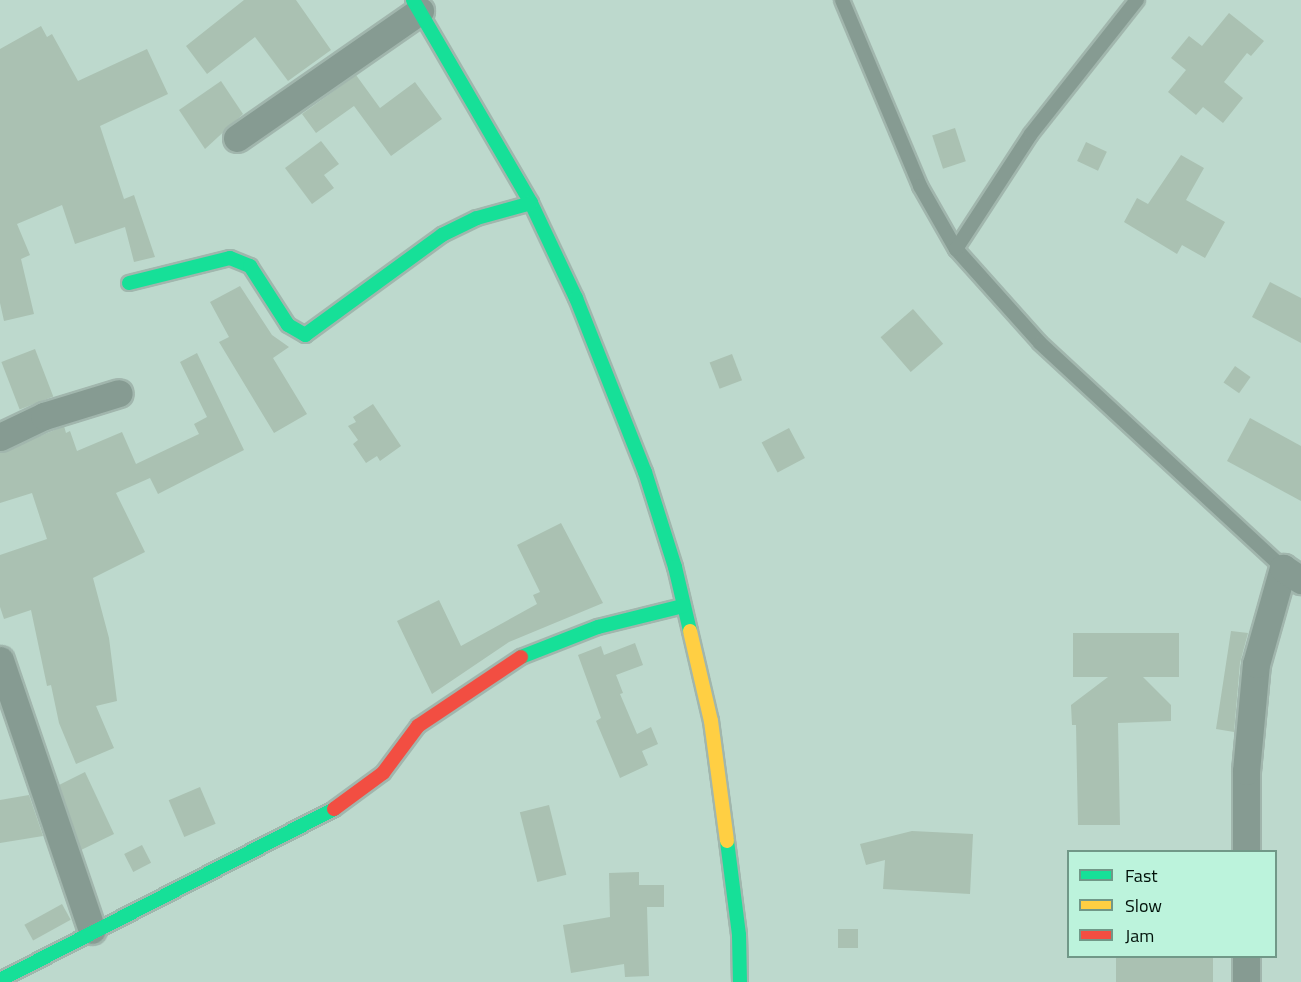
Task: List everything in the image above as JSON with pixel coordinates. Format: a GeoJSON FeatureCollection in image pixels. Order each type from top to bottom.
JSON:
{"type":"FeatureCollection","features":[{"type":"Feature","properties":{"kind":"street"},"geometry":{"type":"LineString","coordinates":[[237,138],[417,6],[531,203],[576,298],[645,472],[675,567],[711,721],[739,935],[740,982]]}},
{"type":"Feature","properties":{"kind":"street"},"geometry":{"type":"LineString","coordinates":[[129,283],[230,258],[250,266],[288,325],[305,335],[442,235],[471,221],[531,203]]}},
{"type":"Feature","properties":{"kind":"street"},"geometry":{"type":"LineString","coordinates":[[0,437],[44,416],[119,393]]}},
{"type":"Feature","properties":{"kind":"street"},"geometry":{"type":"LineString","coordinates":[[1246,850],[1246,771],[1256,664],[1292,574]]}},
{"type":"Feature","properties":{"kind":"street"},"geometry":{"type":"LineString","coordinates":[[0,980],[92,930],[268,846],[354,798],[383,773],[418,726],[516,659],[598,627],[683,606]]}},
{"type":"Feature","properties":{"kind":"street"},"geometry":{"type":"LineString","coordinates":[[0,660],[92,930]]}},
{"type":"Feature","properties":{"kind":"street"},"geometry":{"type":"LineString","coordinates":[[1246,958],[1246,982]]}},
{"type":"Feature","properties":{"kind":"lane"},"geometry":{"type":"LineString","coordinates":[[842,0],[920,186],[956,249],[1041,343],[1292,574]]}},
{"type":"Feature","properties":{"kind":"lane"},"geometry":{"type":"LineString","coordinates":[[956,249],[1030,134],[1137,0]]}},
{"type":"Feature","properties":{"kind":"building"},"geometry":{"type":"Polygon","coordinates":[[[244,0],[296,0],[331,50],[288,81],[255,37],[207,74],[186,46],[244,0]]]}},
{"type":"Feature","properties":{"kind":"building"},"geometry":{"type":"Polygon","coordinates":[[[1229,13],[1264,41],[1251,56],[1247,53],[1224,82],[1243,98],[1223,123],[1203,107],[1196,115],[1168,92],[1186,70],[1171,58],[1189,36],[1202,46],[1229,13]]]}},
{"type":"Feature","properties":{"kind":"building"},"geometry":{"type":"Polygon","coordinates":[[[41,26],[47,37],[52,34],[78,81],[147,49],[168,94],[100,126],[124,199],[134,195],[155,257],[134,262],[125,227],[75,244],[62,205],[17,224],[30,255],[21,259],[34,314],[4,321],[0,303],[0,49],[41,26]]]}},
{"type":"Feature","properties":{"kind":"building"},"geometry":{"type":"Polygon","coordinates":[[[356,75],[380,108],[415,82],[442,119],[391,156],[354,106],[316,133],[302,114],[356,75]]]}},
{"type":"Feature","properties":{"kind":"building"},"geometry":{"type":"Polygon","coordinates":[[[221,81],[243,114],[205,149],[179,110],[221,81]]]}},
{"type":"Feature","properties":{"kind":"building"},"geometry":{"type":"Polygon","coordinates":[[[955,128],[966,161],[943,169],[932,135],[955,128]]]}},
{"type":"Feature","properties":{"kind":"building"},"geometry":{"type":"Polygon","coordinates":[[[321,141],[339,164],[324,175],[334,188],[312,204],[285,168],[321,141]]]}},
{"type":"Feature","properties":{"kind":"building"},"geometry":{"type":"Polygon","coordinates":[[[1086,142],[1107,152],[1098,171],[1077,161],[1086,142]]]}},
{"type":"Feature","properties":{"kind":"building"},"geometry":{"type":"Polygon","coordinates":[[[1181,155],[1204,168],[1186,200],[1225,222],[1205,258],[1182,245],[1177,254],[1124,222],[1137,198],[1148,204],[1181,155]]]}},
{"type":"Feature","properties":{"kind":"building"},"geometry":{"type":"Polygon","coordinates":[[[1270,282],[1301,298],[1301,343],[1252,317],[1270,282]]]}},
{"type":"Feature","properties":{"kind":"building"},"geometry":{"type":"Polygon","coordinates":[[[240,286],[272,335],[289,347],[273,358],[307,414],[274,433],[219,342],[229,337],[210,302],[240,286]]]}},
{"type":"Feature","properties":{"kind":"building"},"geometry":{"type":"Polygon","coordinates":[[[913,309],[943,344],[911,372],[881,337],[913,309]]]}},
{"type":"Feature","properties":{"kind":"building"},"geometry":{"type":"Polygon","coordinates":[[[35,349],[53,397],[20,410],[1,362],[35,349]]]}},
{"type":"Feature","properties":{"kind":"building"},"geometry":{"type":"Polygon","coordinates":[[[197,353],[244,450],[158,494],[150,478],[116,493],[145,552],[93,578],[109,638],[117,701],[96,706],[114,748],[76,764],[59,723],[51,685],[47,686],[31,610],[4,619],[0,607],[0,555],[47,539],[32,493],[0,503],[0,453],[64,426],[66,433],[70,431],[77,451],[122,432],[136,464],[199,434],[194,424],[207,417],[180,362],[197,353]]]}},
{"type":"Feature","properties":{"kind":"building"},"geometry":{"type":"Polygon","coordinates":[[[732,354],[742,380],[720,389],[710,363],[732,354]]]}},
{"type":"Feature","properties":{"kind":"building"},"geometry":{"type":"Polygon","coordinates":[[[1235,366],[1251,377],[1239,393],[1224,382],[1235,366]]]}},
{"type":"Feature","properties":{"kind":"building"},"geometry":{"type":"Polygon","coordinates":[[[373,404],[401,446],[380,461],[377,456],[366,463],[353,444],[358,440],[348,426],[356,422],[353,417],[373,404]]]}},
{"type":"Feature","properties":{"kind":"building"},"geometry":{"type":"Polygon","coordinates":[[[1250,418],[1301,446],[1301,501],[1227,461],[1250,418]]]}},
{"type":"Feature","properties":{"kind":"building"},"geometry":{"type":"Polygon","coordinates":[[[789,428],[805,458],[778,473],[762,443],[789,428]]]}},
{"type":"Feature","properties":{"kind":"building"},"geometry":{"type":"Polygon","coordinates":[[[561,523],[603,603],[509,642],[432,694],[397,621],[439,600],[461,646],[537,604],[533,595],[540,592],[517,545],[561,523]]]}},
{"type":"Feature","properties":{"kind":"building"},"geometry":{"type":"Polygon","coordinates":[[[1231,631],[1248,633],[1240,663],[1234,732],[1216,729],[1231,631]]]}},
{"type":"Feature","properties":{"kind":"building"},"geometry":{"type":"Polygon","coordinates":[[[1073,633],[1179,633],[1179,677],[1143,677],[1171,705],[1171,721],[1118,723],[1120,825],[1078,825],[1076,725],[1072,725],[1071,705],[1108,677],[1073,677],[1073,633]]]}},
{"type":"Feature","properties":{"kind":"building"},"geometry":{"type":"Polygon","coordinates":[[[635,643],[643,665],[616,675],[623,693],[620,694],[637,734],[651,727],[658,744],[642,751],[648,765],[620,778],[596,721],[601,718],[578,655],[601,646],[604,655],[635,643]]]}},
{"type":"Feature","properties":{"kind":"building"},"geometry":{"type":"Polygon","coordinates":[[[85,772],[114,834],[81,850],[59,785],[85,772]]]}},
{"type":"Feature","properties":{"kind":"building"},"geometry":{"type":"Polygon","coordinates":[[[200,787],[216,824],[184,837],[169,800],[200,787]]]}},
{"type":"Feature","properties":{"kind":"building"},"geometry":{"type":"Polygon","coordinates":[[[29,795],[43,836],[0,843],[0,800],[29,795]]]}},
{"type":"Feature","properties":{"kind":"building"},"geometry":{"type":"Polygon","coordinates":[[[549,805],[566,875],[537,882],[520,812],[549,805]]]}},
{"type":"Feature","properties":{"kind":"building"},"geometry":{"type":"Polygon","coordinates":[[[912,831],[973,834],[970,894],[883,889],[885,860],[866,865],[860,844],[912,831]]]}},
{"type":"Feature","properties":{"kind":"building"},"geometry":{"type":"Polygon","coordinates":[[[142,845],[151,863],[133,872],[124,854],[142,845]]]}},
{"type":"Feature","properties":{"kind":"building"},"geometry":{"type":"Polygon","coordinates":[[[639,872],[639,885],[664,885],[664,907],[647,907],[649,976],[625,977],[624,964],[571,973],[563,925],[610,917],[609,873],[639,872]]]}},
{"type":"Feature","properties":{"kind":"building"},"geometry":{"type":"Polygon","coordinates":[[[62,904],[71,920],[33,941],[24,925],[62,904]]]}},
{"type":"Feature","properties":{"kind":"building"},"geometry":{"type":"Polygon","coordinates":[[[838,929],[858,929],[858,948],[838,948],[838,929]]]}},
{"type":"Feature","properties":{"kind":"building"},"geometry":{"type":"Polygon","coordinates":[[[1116,958],[1213,958],[1213,982],[1116,982],[1116,958]]]}},
{"type":"Feature","properties":{"kind":"traffic: fast"},"geometry":{"type":"LineString","coordinates":[[413,0],[531,203],[576,298],[645,472],[675,567],[690,631]]}},
{"type":"Feature","properties":{"kind":"traffic: fast"},"geometry":{"type":"LineString","coordinates":[[129,283],[230,258],[250,266],[288,325],[305,335],[442,235],[477,218],[531,203]]}},
{"type":"Feature","properties":{"kind":"traffic: fast"},"geometry":{"type":"LineString","coordinates":[[521,657],[598,627],[683,606]]}},
{"type":"Feature","properties":{"kind":"traffic: fast"},"geometry":{"type":"LineString","coordinates":[[0,980],[334,809]]}},
{"type":"Feature","properties":{"kind":"traffic: fast"},"geometry":{"type":"LineString","coordinates":[[727,841],[739,935],[740,982]]}},
{"type":"Feature","properties":{"kind":"traffic: slow"},"geometry":{"type":"LineString","coordinates":[[690,631],[711,721],[727,841]]}},
{"type":"Feature","properties":{"kind":"traffic: jam"},"geometry":{"type":"LineString","coordinates":[[334,809],[383,773],[418,726],[521,657]]}}]}
